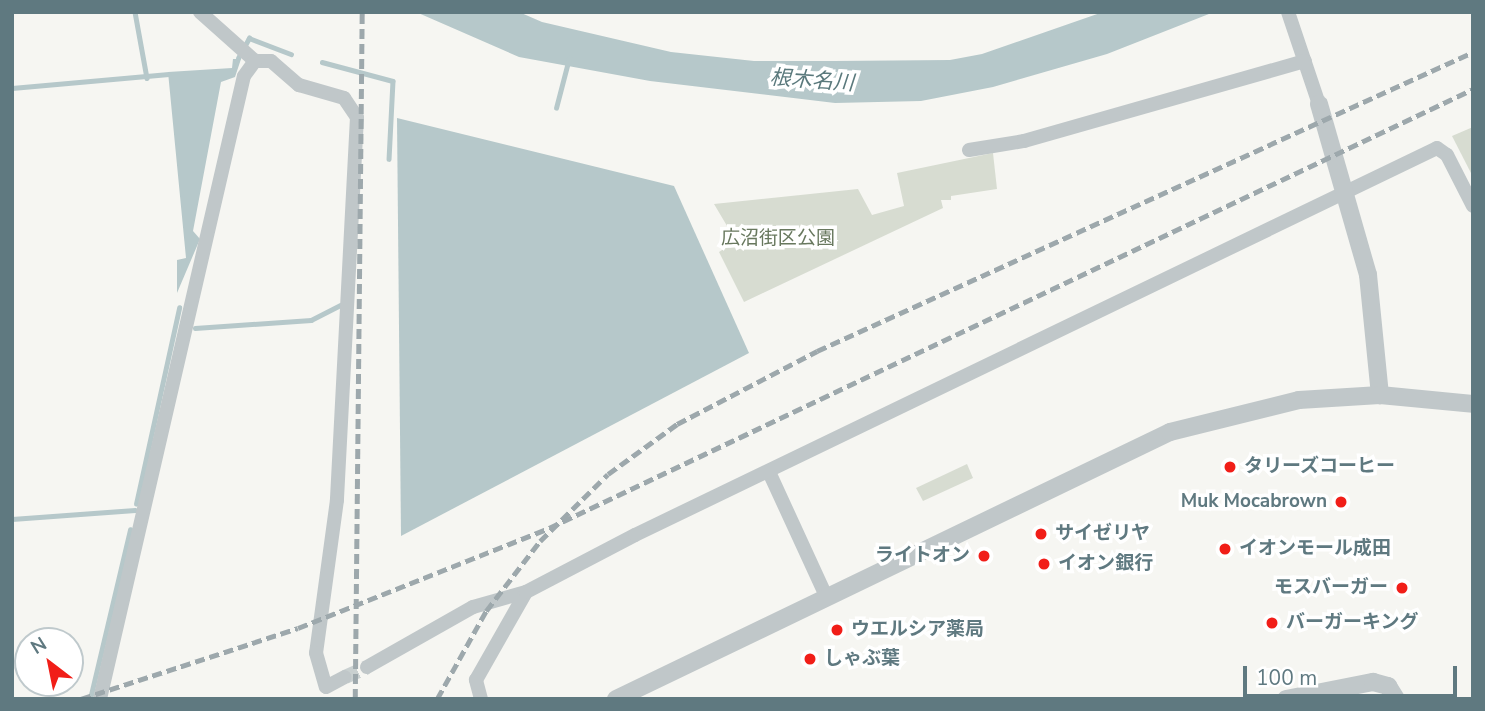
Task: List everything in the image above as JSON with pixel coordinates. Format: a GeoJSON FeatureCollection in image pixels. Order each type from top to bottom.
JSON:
{"type":"FeatureCollection","features":[{"type":"Feature","properties":{"kind":"street"},"geometry":{"type":"LineString","coordinates":[[200,12],[246,53],[271,61],[299,85],[344,98],[357,117],[337,500],[316,653],[326,687],[345,677]]}},
{"type":"Feature","properties":{"kind":"street"},"geometry":{"type":"LineString","coordinates":[[1288,12],[1346,189],[1368,275],[1380,395]]}},
{"type":"Feature","properties":{"kind":"street"},"geometry":{"type":"LineString","coordinates":[[100,699],[244,76],[246,53]]}},
{"type":"Feature","properties":{"kind":"street"},"geometry":{"type":"LineString","coordinates":[[969,150],[1024,141],[1302,53]]}},
{"type":"Feature","properties":{"kind":"street"},"geometry":{"type":"LineString","coordinates":[[367,667],[473,607],[514,592],[526,592],[1346,189],[1437,148],[1447,155],[1473,205]]}},
{"type":"Feature","properties":{"kind":"street"},"geometry":{"type":"LineString","coordinates":[[616,699],[1170,432],[1263,406],[1380,395],[1473,404]]}},
{"type":"Feature","properties":{"kind":"street"},"geometry":{"type":"LineString","coordinates":[[769,472],[826,596]]}},
{"type":"Feature","properties":{"kind":"street"},"geometry":{"type":"LineString","coordinates":[[481,699],[476,680],[526,592]]}},
{"type":"Feature","properties":{"kind":"street"},"geometry":{"type":"LineString","coordinates":[[1286,699],[1373,682],[1388,686],[1396,699]]}},
{"type":"Feature","properties":{"kind":"green space"},"geometry":{"type":"Polygon","coordinates":[[[1473,127],[1473,177],[1452,136],[1473,127]]]}},
{"type":"Feature","properties":{"kind":"green space","name":"広沼街区公園"},"geometry":{"type":"Polygon","coordinates":[[[993,153],[997,189],[941,200],[943,208],[744,302],[719,252],[736,241],[714,204],[858,189],[872,215],[904,206],[897,173],[993,153]]]}},
{"type":"Feature","properties":{"kind":"green space"},"geometry":{"type":"Polygon","coordinates":[[[967,464],[973,478],[923,501],[916,488],[967,464]]]}},
{"type":"Feature","properties":{"kind":"water","name":"根木名川"},"geometry":{"type":"Polygon","coordinates":[[[416,12],[519,12],[542,22],[671,52],[754,61],[834,61],[950,60],[982,54],[1103,12],[1214,12],[1107,54],[993,87],[921,101],[835,103],[650,81],[519,57],[416,12]]]}},
{"type":"Feature","properties":{"kind":"water"},"geometry":{"type":"Polygon","coordinates":[[[233,59],[241,59],[235,77],[221,82],[193,231],[200,239],[177,293],[177,260],[186,258],[168,72],[232,68],[233,59]]]}},
{"type":"Feature","properties":{"kind":"water"},"geometry":{"type":"Polygon","coordinates":[[[397,118],[674,186],[749,353],[401,536],[397,118]]]}},
{"type":"Feature","properties":{"kind":"waterway"},"geometry":{"type":"LineString","coordinates":[[135,12],[147,78]]}},
{"type":"Feature","properties":{"kind":"waterway"},"geometry":{"type":"LineString","coordinates":[[238,58],[249,38],[291,54]]}},
{"type":"Feature","properties":{"kind":"waterway"},"geometry":{"type":"LineString","coordinates":[[556,108],[569,58]]}},
{"type":"Feature","properties":{"kind":"waterway"},"geometry":{"type":"LineString","coordinates":[[322,62],[393,81],[389,159]]}},
{"type":"Feature","properties":{"kind":"waterway"},"geometry":{"type":"LineString","coordinates":[[12,88],[168,74]]}},
{"type":"Feature","properties":{"kind":"waterway"},"geometry":{"type":"LineString","coordinates":[[195,328],[311,320],[340,305]]}},
{"type":"Feature","properties":{"kind":"waterway"},"geometry":{"type":"LineString","coordinates":[[136,504],[179,308]]}},
{"type":"Feature","properties":{"kind":"waterway"},"geometry":{"type":"LineString","coordinates":[[12,519],[135,510]]}},
{"type":"Feature","properties":{"kind":"waterway"},"geometry":{"type":"LineString","coordinates":[[90,699],[130,530]]}},
{"type":"Feature","properties":{"kind":"tunnel"},"geometry":{"type":"LineString","coordinates":[[345,677],[367,667]]}},
{"type":"Feature","properties":{"kind":"railway"},"geometry":{"type":"LineString","coordinates":[[355,699],[362,12]]}},
{"type":"Feature","properties":{"kind":"railway"},"geometry":{"type":"LineString","coordinates":[[437,699],[486,611],[540,541],[608,474],[677,424],[817,351],[1473,52]]}},
{"type":"Feature","properties":{"kind":"railway"},"geometry":{"type":"LineString","coordinates":[[81,699],[298,628],[549,528],[1473,89]]}},
{"type":"Feature","properties":{"kind":"place","name":"タリーズコーヒー"},"geometry":{"type":"Point","coordinates":[1230,467]}},
{"type":"Feature","properties":{"kind":"place","name":"Muk Mocabrown"},"geometry":{"type":"Point","coordinates":[1341,502]}},
{"type":"Feature","properties":{"kind":"place","name":"サイゼリヤ"},"geometry":{"type":"Point","coordinates":[1041,534]}},
{"type":"Feature","properties":{"kind":"place","name":"イオンモール成田"},"geometry":{"type":"Point","coordinates":[1225,549]}},
{"type":"Feature","properties":{"kind":"place","name":"ライトオン"},"geometry":{"type":"Point","coordinates":[984,556]}},
{"type":"Feature","properties":{"kind":"place","name":"イオン銀行"},"geometry":{"type":"Point","coordinates":[1044,564]}},
{"type":"Feature","properties":{"kind":"place","name":"モスバーガー"},"geometry":{"type":"Point","coordinates":[1402,588]}},
{"type":"Feature","properties":{"kind":"place","name":"バーガーキング"},"geometry":{"type":"Point","coordinates":[1272,623]}},
{"type":"Feature","properties":{"kind":"place","name":"ウエルシア薬局"},"geometry":{"type":"Point","coordinates":[837,630]}},
{"type":"Feature","properties":{"kind":"place","name":"しゃぶ葉"},"geometry":{"type":"Point","coordinates":[810,659]}}]}
